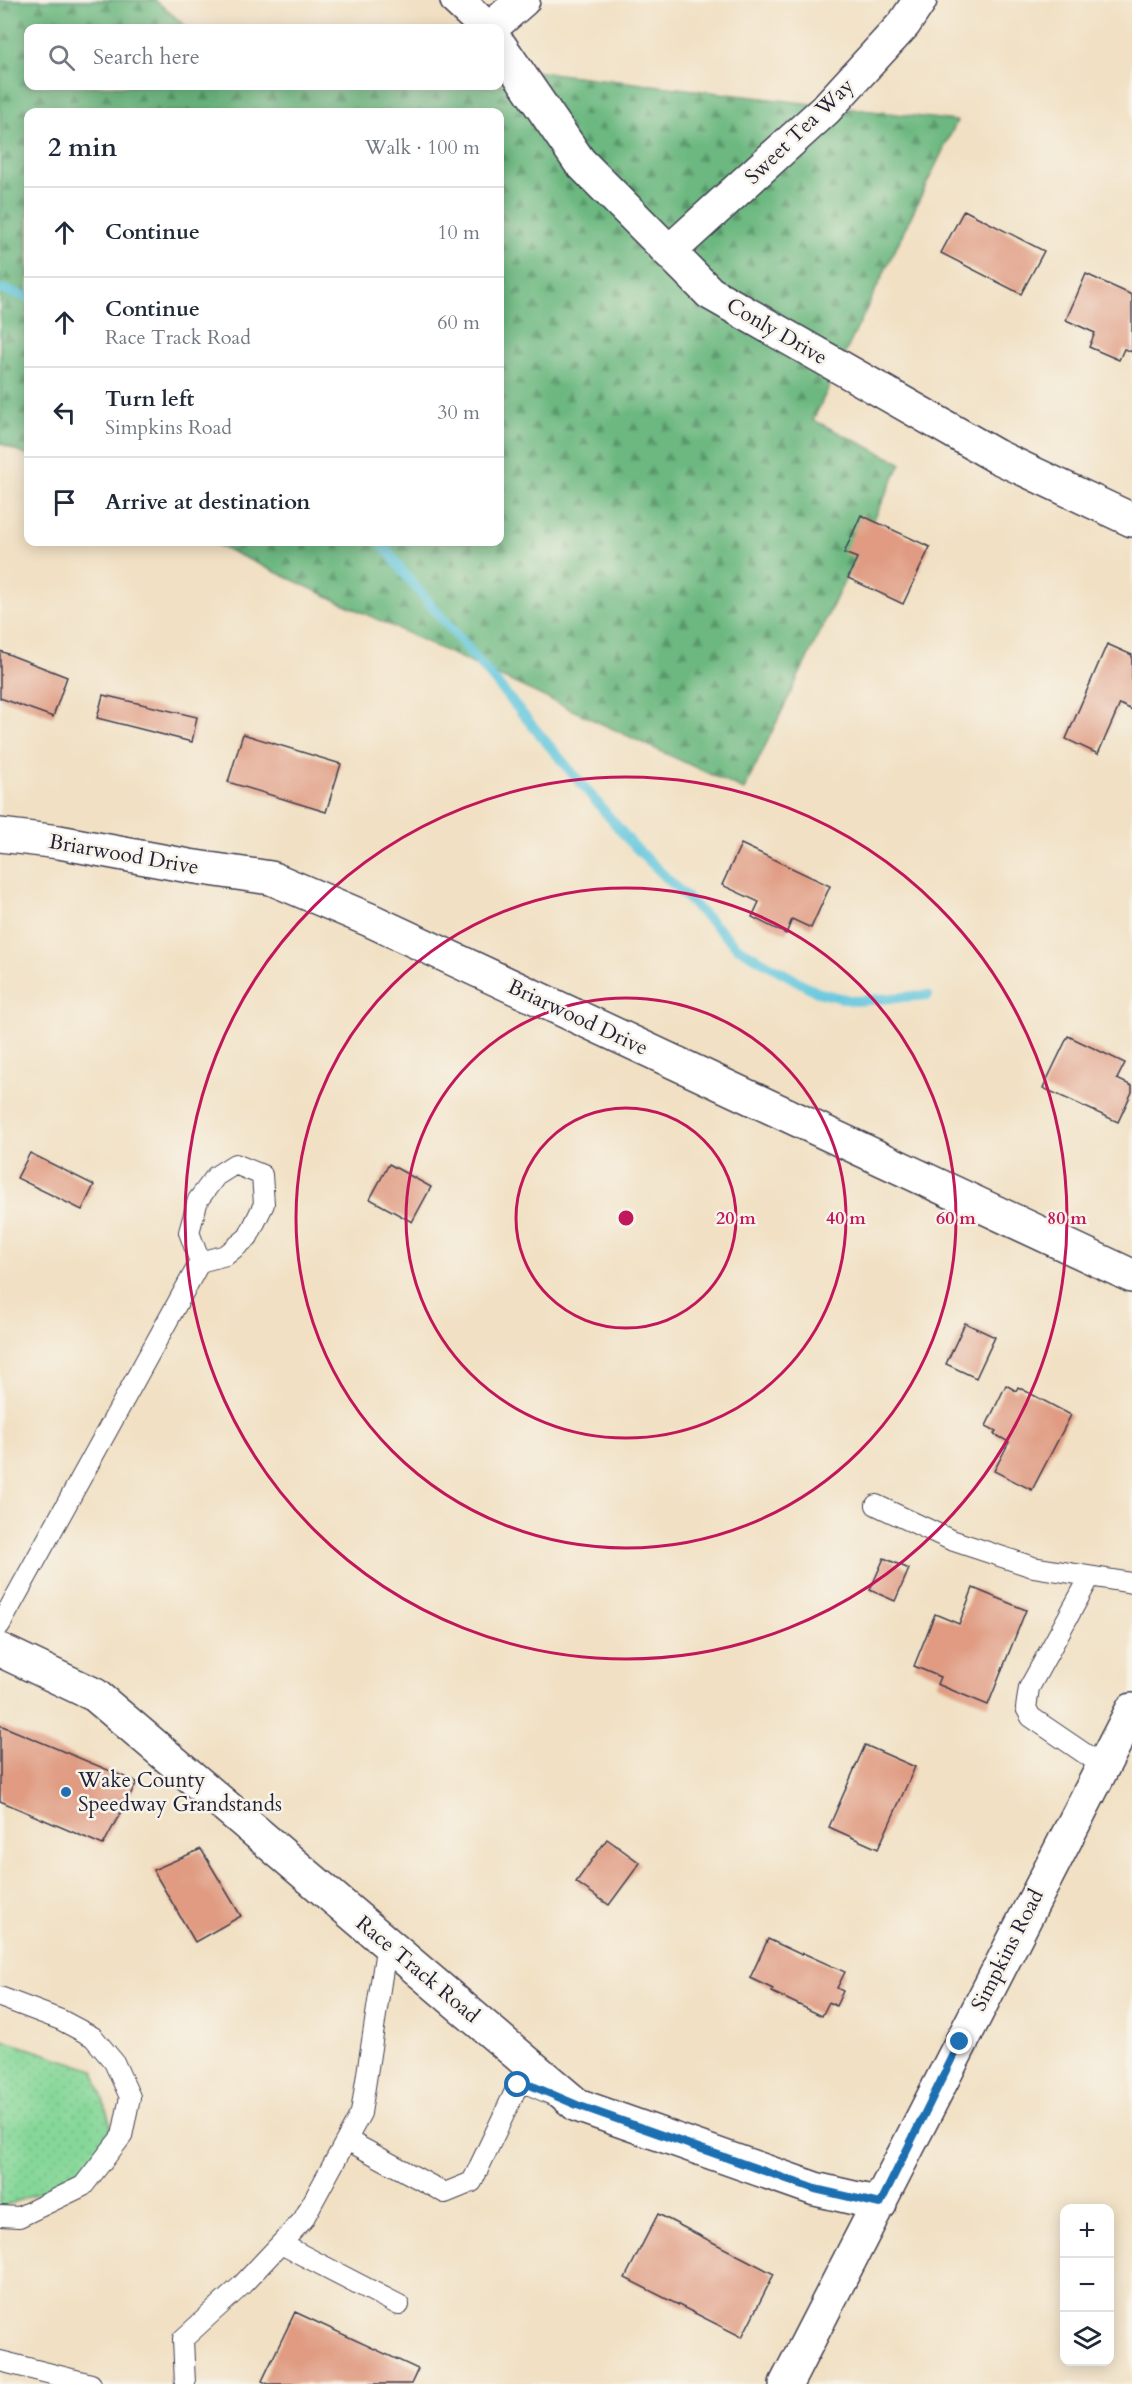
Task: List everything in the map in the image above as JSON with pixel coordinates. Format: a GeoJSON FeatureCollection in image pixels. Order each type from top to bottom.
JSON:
{"type":"FeatureCollection","features":[{"type":"Feature","properties":{"kind":"street"},"geometry":{"type":"LineString","coordinates":[[457,0],[484,24]]}},
{"type":"Feature","properties":{"kind":"street"},"geometry":{"type":"LineString","coordinates":[[494,24],[523,0]]}},
{"type":"Feature","properties":{"kind":"street","name":"Sweet Tea Way"},"geometry":{"type":"LineString","coordinates":[[669,252],[825,110],[904,24],[920,0]]}},
{"type":"Feature","properties":{"kind":"street","name":"Conly Drive"},"geometry":{"type":"LineString","coordinates":[[504,52],[579,161],[710,293],[996,456],[1132,520]]}},
{"type":"Feature","properties":{"kind":"street","name":"Briarwood Drive"},"geometry":{"type":"LineString","coordinates":[[0,835],[59,842],[189,866],[271,878],[381,925],[1132,1276]]}},
{"type":"Feature","properties":{"kind":"street","name":"Race Track Road"},"geometry":{"type":"LineString","coordinates":[[0,1650],[95,1695],[577,2105],[815,2189],[880,2204]]}},
{"type":"Feature","properties":{"kind":"street","name":"Simpkins Road"},"geometry":{"type":"LineString","coordinates":[[786,2384],[1132,1710]]}},
{"type":"Feature","properties":{"kind":"lane"},"geometry":{"type":"LineString","coordinates":[[0,1626],[200,1262],[226,1256],[248,1237],[264,1204],[262,1175],[235,1164],[216,1176],[198,1200],[189,1232],[200,1262]]}},
{"type":"Feature","properties":{"kind":"lane"},"geometry":{"type":"LineString","coordinates":[[876,1505],[961,1544],[1033,1567],[1132,1583]]}},
{"type":"Feature","properties":{"kind":"lane"},"geometry":{"type":"LineString","coordinates":[[1090,1577],[1029,1688],[1026,1708],[1031,1717],[1103,1766]]}},
{"type":"Feature","properties":{"kind":"lane"},"geometry":{"type":"LineString","coordinates":[[185,2384],[183,2339],[242,2285],[303,2220],[361,2113],[387,1943]]}},
{"type":"Feature","properties":{"kind":"lane"},"geometry":{"type":"LineString","coordinates":[[0,1997],[61,2020],[93,2037],[114,2062],[130,2097],[122,2136],[83,2186],[18,2217],[0,2216]]}},
{"type":"Feature","properties":{"kind":"lane"},"geometry":{"type":"LineString","coordinates":[[347,2140],[445,2193],[472,2182],[518,2085],[530,2085],[577,2105]]}},
{"type":"Feature","properties":{"kind":"lane"},"geometry":{"type":"LineString","coordinates":[[281,2244],[399,2305]]}},
{"type":"Feature","properties":{"kind":"lane"},"geometry":{"type":"LineString","coordinates":[[0,2361],[91,2384]]}},
{"type":"Feature","properties":{"kind":"green space"},"geometry":{"type":"Polygon","coordinates":[[[0,0],[155,0],[183,24],[24,24],[24,90],[504,90],[504,67],[957,121],[813,420],[901,463],[744,790],[220,546],[504,546],[504,108],[24,108],[24,454],[0,443],[0,0]]]}},
{"type":"Feature","properties":{"kind":"green space"},"geometry":{"type":"Polygon","coordinates":[[[0,2039],[94,2070],[112,2129],[85,2175],[0,2208],[0,2039]]]}},
{"type":"Feature","properties":{"kind":"building"},"geometry":{"type":"Polygon","coordinates":[[[964,210],[1044,251],[1021,294],[941,253],[964,210]]]}},
{"type":"Feature","properties":{"kind":"building"},"geometry":{"type":"Polygon","coordinates":[[[1086,274],[1132,295],[1132,352],[1124,349],[1119,360],[1089,347],[1095,333],[1066,320],[1086,274]]]}},
{"type":"Feature","properties":{"kind":"building"},"geometry":{"type":"Polygon","coordinates":[[[861,515],[930,547],[903,604],[848,578],[857,558],[844,553],[861,515]]]}},
{"type":"Feature","properties":{"kind":"building"},"geometry":{"type":"Polygon","coordinates":[[[1107,644],[1132,655],[1132,710],[1120,704],[1098,754],[1066,739],[1107,644]]]}},
{"type":"Feature","properties":{"kind":"building"},"geometry":{"type":"Polygon","coordinates":[[[0,651],[67,677],[53,717],[0,698],[0,651]]]}},
{"type":"Feature","properties":{"kind":"building"},"geometry":{"type":"Polygon","coordinates":[[[103,695],[197,717],[192,742],[97,718],[103,695]]]}},
{"type":"Feature","properties":{"kind":"building"},"geometry":{"type":"Polygon","coordinates":[[[243,734],[341,764],[326,812],[228,782],[243,734]]]}},
{"type":"Feature","properties":{"kind":"building"},"geometry":{"type":"Polygon","coordinates":[[[741,844],[830,886],[811,928],[792,919],[786,934],[752,917],[759,902],[722,885],[741,844]]]}},
{"type":"Feature","properties":{"kind":"building"},"geometry":{"type":"Polygon","coordinates":[[[1068,1036],[1125,1063],[1117,1079],[1132,1086],[1132,1092],[1118,1122],[1043,1088],[1068,1036]]]}},
{"type":"Feature","properties":{"kind":"building"},"geometry":{"type":"Polygon","coordinates":[[[30,1153],[94,1185],[82,1210],[17,1178],[30,1153]]]}},
{"type":"Feature","properties":{"kind":"building"},"geometry":{"type":"Polygon","coordinates":[[[389,1164],[431,1187],[412,1222],[370,1199],[389,1164]]]}},
{"type":"Feature","properties":{"kind":"building"},"geometry":{"type":"Polygon","coordinates":[[[965,1323],[995,1337],[976,1378],[946,1364],[965,1323]]]}},
{"type":"Feature","properties":{"kind":"building"},"geometry":{"type":"Polygon","coordinates":[[[1006,1385],[1016,1391],[1018,1387],[1071,1415],[1032,1490],[994,1471],[1009,1442],[994,1434],[996,1431],[986,1426],[1006,1385]]]}},
{"type":"Feature","properties":{"kind":"building"},"geometry":{"type":"Polygon","coordinates":[[[884,1558],[909,1569],[895,1601],[870,1590],[884,1558]]]}},
{"type":"Feature","properties":{"kind":"building"},"geometry":{"type":"Polygon","coordinates":[[[973,1588],[1026,1610],[988,1705],[937,1684],[940,1677],[914,1666],[935,1614],[959,1624],[973,1588]]]}},
{"type":"Feature","properties":{"kind":"building","name":"Wake County Speedway Grandstands"},"geometry":{"type":"Polygon","coordinates":[[[0,1725],[137,1782],[103,1845],[0,1801],[0,1725]]]}},
{"type":"Feature","properties":{"kind":"building"},"geometry":{"type":"Polygon","coordinates":[[[865,1745],[915,1767],[878,1849],[829,1827],[865,1745]]]}},
{"type":"Feature","properties":{"kind":"building"},"geometry":{"type":"Polygon","coordinates":[[[607,1839],[640,1863],[609,1905],[576,1882],[607,1839]]]}},
{"type":"Feature","properties":{"kind":"building","name":"Wake County Speedway Grandstands"},"geometry":{"type":"Polygon","coordinates":[[[201,1849],[241,1916],[195,1942],[153,1870],[201,1849]]]}},
{"type":"Feature","properties":{"kind":"building"},"geometry":{"type":"Polygon","coordinates":[[[768,1939],[845,1972],[837,1988],[843,1991],[836,2006],[829,2002],[822,2016],[772,1992],[773,1989],[750,1978],[768,1939]]]}},
{"type":"Feature","properties":{"kind":"building"},"geometry":{"type":"Polygon","coordinates":[[[658,2214],[774,2274],[742,2337],[625,2278],[658,2214]]]}},
{"type":"Feature","properties":{"kind":"building"},"geometry":{"type":"Polygon","coordinates":[[[295,2312],[418,2369],[411,2384],[268,2384],[262,2381],[295,2312]]]}},
{"type":"Feature","properties":{"kind":"waterway"},"geometry":{"type":"LineString","coordinates":[[0,289],[24,296]]}},
{"type":"Feature","properties":{"kind":"waterway"},"geometry":{"type":"LineString","coordinates":[[384,546],[404,573],[632,844],[737,947],[817,992],[854,1001],[928,995]]}},
{"type":"Feature","properties":{"kind":"place","name":"Wake County Speedway Grandstands"},"geometry":{"type":"Point","coordinates":[66,1792]}},
{"type":"Feature","properties":{"kind":"route"},"geometry":{"type":"LineString","coordinates":[[518,2085],[530,2085],[577,2105],[815,2189],[880,2204],[960,2042]]}}]}
